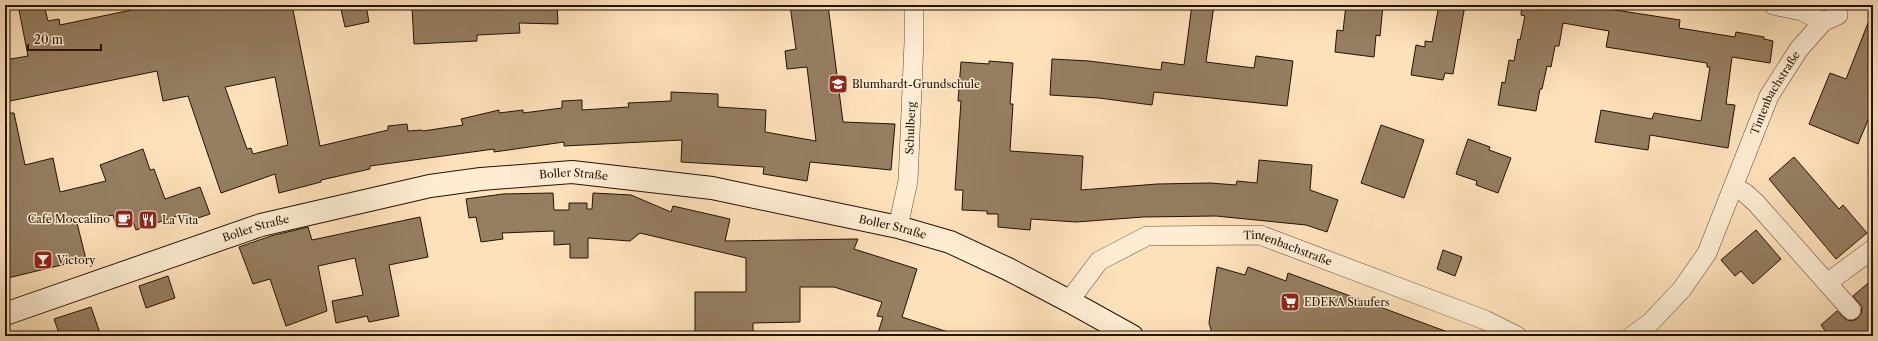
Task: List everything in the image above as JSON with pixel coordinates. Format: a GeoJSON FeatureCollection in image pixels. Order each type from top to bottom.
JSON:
{"type":"FeatureCollection","features":[{"type":"Feature","properties":{"kind":"main road","name":"Boller Straße"},"geometry":{"type":"LineString","coordinates":[[5,314],[261,225],[430,186],[572,172],[704,187],[898,227],[950,242],[1008,269],[1070,301],[1132,336]]}},
{"type":"Feature","properties":{"kind":"street","name":"Schulberg"},"geometry":{"type":"LineString","coordinates":[[898,227],[908,181],[914,42],[914,5]]}},
{"type":"Feature","properties":{"kind":"street","name":"Tintenbachstraße"},"geometry":{"type":"LineString","coordinates":[[1632,336],[1651,322],[1682,289],[1707,253],[1769,96],[1799,49],[1831,18],[1773,5]]}},
{"type":"Feature","properties":{"kind":"street"},"geometry":{"type":"LineString","coordinates":[[1734,187],[1745,193],[1756,203],[1851,310]]}},
{"type":"Feature","properties":{"kind":"street","name":"Tintenbachstraße"},"geometry":{"type":"LineString","coordinates":[[1070,301],[1099,261],[1147,236],[1260,235],[1485,320],[1517,336]]}},
{"type":"Feature","properties":{"kind":"street"},"geometry":{"type":"LineString","coordinates":[[1827,283],[1873,249]]}},
{"type":"Feature","properties":{"kind":"building"},"geometry":{"type":"Polygon","coordinates":[[[18,5],[44,5],[48,21],[59,19],[60,25],[155,5],[206,5],[206,9],[228,5],[292,5],[320,146],[388,130],[388,126],[407,124],[408,131],[423,131],[463,125],[461,119],[499,110],[499,113],[523,110],[523,113],[562,108],[562,101],[582,100],[582,110],[629,107],[628,103],[671,101],[671,92],[718,94],[718,107],[766,110],[765,132],[816,141],[807,67],[787,69],[785,51],[796,49],[790,5],[828,5],[843,122],[895,124],[891,170],[810,162],[807,181],[763,174],[764,167],[681,162],[682,140],[564,146],[564,142],[494,152],[494,149],[370,166],[370,169],[321,180],[321,182],[279,193],[275,174],[221,193],[188,96],[163,101],[157,71],[5,102],[5,60],[28,56],[18,5]],[[275,77],[225,87],[247,149],[251,148],[253,154],[288,145],[275,77]]]}},
{"type":"Feature","properties":{"kind":"building"},"geometry":{"type":"Polygon","coordinates":[[[340,5],[366,5],[369,22],[345,27],[340,5]]]}},
{"type":"Feature","properties":{"kind":"building"},"geometry":{"type":"Polygon","coordinates":[[[458,5],[557,5],[558,24],[519,23],[520,33],[477,35],[477,41],[414,44],[412,7],[458,5]]]}},
{"type":"Feature","properties":{"kind":"building"},"geometry":{"type":"Polygon","coordinates":[[[1192,5],[1214,5],[1206,62],[1254,68],[1256,56],[1293,61],[1287,106],[1154,92],[1152,105],[1099,98],[1050,95],[1052,59],[1089,61],[1161,70],[1162,62],[1184,65],[1192,5]]]}},
{"type":"Feature","properties":{"kind":"building"},"geometry":{"type":"Polygon","coordinates":[[[1346,5],[1383,5],[1380,36],[1376,35],[1374,57],[1335,52],[1337,30],[1343,31],[1346,5]]]}},
{"type":"Feature","properties":{"kind":"building"},"geometry":{"type":"Polygon","coordinates":[[[1439,5],[1465,5],[1453,74],[1445,73],[1443,80],[1411,75],[1416,45],[1425,47],[1425,41],[1432,42],[1439,5]]]}},
{"type":"Feature","properties":{"kind":"building"},"geometry":{"type":"Polygon","coordinates":[[[1522,5],[1596,5],[1596,7],[1680,20],[1679,28],[1735,37],[1736,32],[1764,37],[1764,39],[1773,41],[1770,63],[1732,57],[1726,104],[1735,105],[1728,148],[1650,135],[1648,150],[1595,142],[1601,110],[1652,119],[1654,113],[1701,121],[1710,67],[1707,67],[1707,63],[1606,47],[1609,31],[1563,23],[1559,46],[1555,46],[1551,67],[1547,66],[1542,89],[1540,89],[1536,111],[1498,105],[1502,82],[1505,83],[1509,60],[1514,61],[1518,39],[1520,40],[1525,16],[1521,15],[1522,5]]]}},
{"type":"Feature","properties":{"kind":"building"},"geometry":{"type":"Polygon","coordinates":[[[1872,13],[1873,108],[1858,144],[1809,124],[1830,73],[1846,79],[1872,13]]]}},
{"type":"Feature","properties":{"kind":"building"},"geometry":{"type":"Polygon","coordinates":[[[989,61],[1013,63],[1010,104],[1013,104],[1010,151],[1083,156],[1081,190],[1157,184],[1210,183],[1236,185],[1237,181],[1257,183],[1259,160],[1312,165],[1310,190],[1338,200],[1327,232],[1306,225],[1216,216],[1143,217],[1076,222],[1031,219],[1030,230],[998,227],[998,214],[987,214],[987,211],[962,210],[963,190],[955,190],[961,101],[958,101],[961,62],[989,64],[989,61]]]}},
{"type":"Feature","properties":{"kind":"building"},"geometry":{"type":"Polygon","coordinates":[[[5,113],[14,113],[25,165],[53,158],[60,192],[106,181],[100,165],[143,149],[150,170],[154,169],[165,199],[200,187],[210,214],[186,222],[183,214],[136,230],[133,222],[117,228],[113,215],[77,223],[86,259],[8,278],[5,264],[5,113]]]}},
{"type":"Feature","properties":{"kind":"building"},"geometry":{"type":"Polygon","coordinates":[[[1381,125],[1424,140],[1404,198],[1361,183],[1381,125]]]}},
{"type":"Feature","properties":{"kind":"building"},"geometry":{"type":"Polygon","coordinates":[[[1468,139],[1490,147],[1489,150],[1511,158],[1498,193],[1476,185],[1477,181],[1456,174],[1468,139]]]}},
{"type":"Feature","properties":{"kind":"building"},"geometry":{"type":"Polygon","coordinates":[[[1794,157],[1839,209],[1843,205],[1867,233],[1836,259],[1769,179],[1794,157]]]}},
{"type":"Feature","properties":{"kind":"building"},"geometry":{"type":"Polygon","coordinates":[[[553,193],[554,210],[569,210],[569,203],[587,203],[587,209],[592,209],[593,193],[631,195],[671,212],[673,206],[730,219],[725,241],[858,239],[854,249],[917,269],[902,317],[948,332],[947,336],[877,336],[883,317],[877,316],[882,302],[834,287],[800,287],[800,322],[753,323],[753,336],[695,336],[695,292],[746,292],[746,258],[640,233],[630,241],[588,238],[588,258],[570,258],[570,244],[554,245],[554,231],[502,233],[503,239],[481,242],[476,217],[469,218],[466,199],[503,194],[553,193]]]}},
{"type":"Feature","properties":{"kind":"building"},"geometry":{"type":"Polygon","coordinates":[[[420,217],[428,257],[389,265],[399,316],[369,322],[367,316],[336,323],[332,301],[363,295],[355,258],[318,266],[327,311],[286,326],[270,279],[253,284],[239,247],[271,236],[308,227],[312,240],[420,217]]]}},
{"type":"Feature","properties":{"kind":"building"},"geometry":{"type":"Polygon","coordinates":[[[1756,230],[1781,259],[1753,284],[1741,271],[1735,276],[1721,260],[1756,230]]]}},
{"type":"Feature","properties":{"kind":"building"},"geometry":{"type":"Polygon","coordinates":[[[1443,250],[1462,257],[1455,276],[1437,269],[1443,250]]]}},
{"type":"Feature","properties":{"kind":"building","name":"EDEKA Staufers"},"geometry":{"type":"Polygon","coordinates":[[[1217,267],[1245,275],[1248,267],[1286,281],[1288,273],[1453,334],[1453,336],[1213,336],[1209,323],[1217,267]]]}},
{"type":"Feature","properties":{"kind":"building"},"geometry":{"type":"Polygon","coordinates":[[[168,276],[175,298],[146,308],[139,286],[168,276]]]}},
{"type":"Feature","properties":{"kind":"building"},"geometry":{"type":"Polygon","coordinates":[[[1873,279],[1873,336],[1829,336],[1821,325],[1837,311],[1847,320],[1853,321],[1858,318],[1861,314],[1862,307],[1853,296],[1873,279]]]}},
{"type":"Feature","properties":{"kind":"building"},"geometry":{"type":"Polygon","coordinates":[[[91,307],[101,336],[60,336],[54,319],[91,307]]]}},
{"type":"Feature","properties":{"kind":"place","name":"Blumhardt-Grundschule"},"geometry":{"type":"Point","coordinates":[838,84]}},
{"type":"Feature","properties":{"kind":"place","name":"Café Moccalino"},"geometry":{"type":"Point","coordinates":[124,219]}},
{"type":"Feature","properties":{"kind":"place","name":"La Vita"},"geometry":{"type":"Point","coordinates":[148,220]}},
{"type":"Feature","properties":{"kind":"place","name":"Victory"},"geometry":{"type":"Point","coordinates":[43,260]}},
{"type":"Feature","properties":{"kind":"place","name":"EDEKA Staufers"},"geometry":{"type":"Point","coordinates":[1290,302]}}]}
